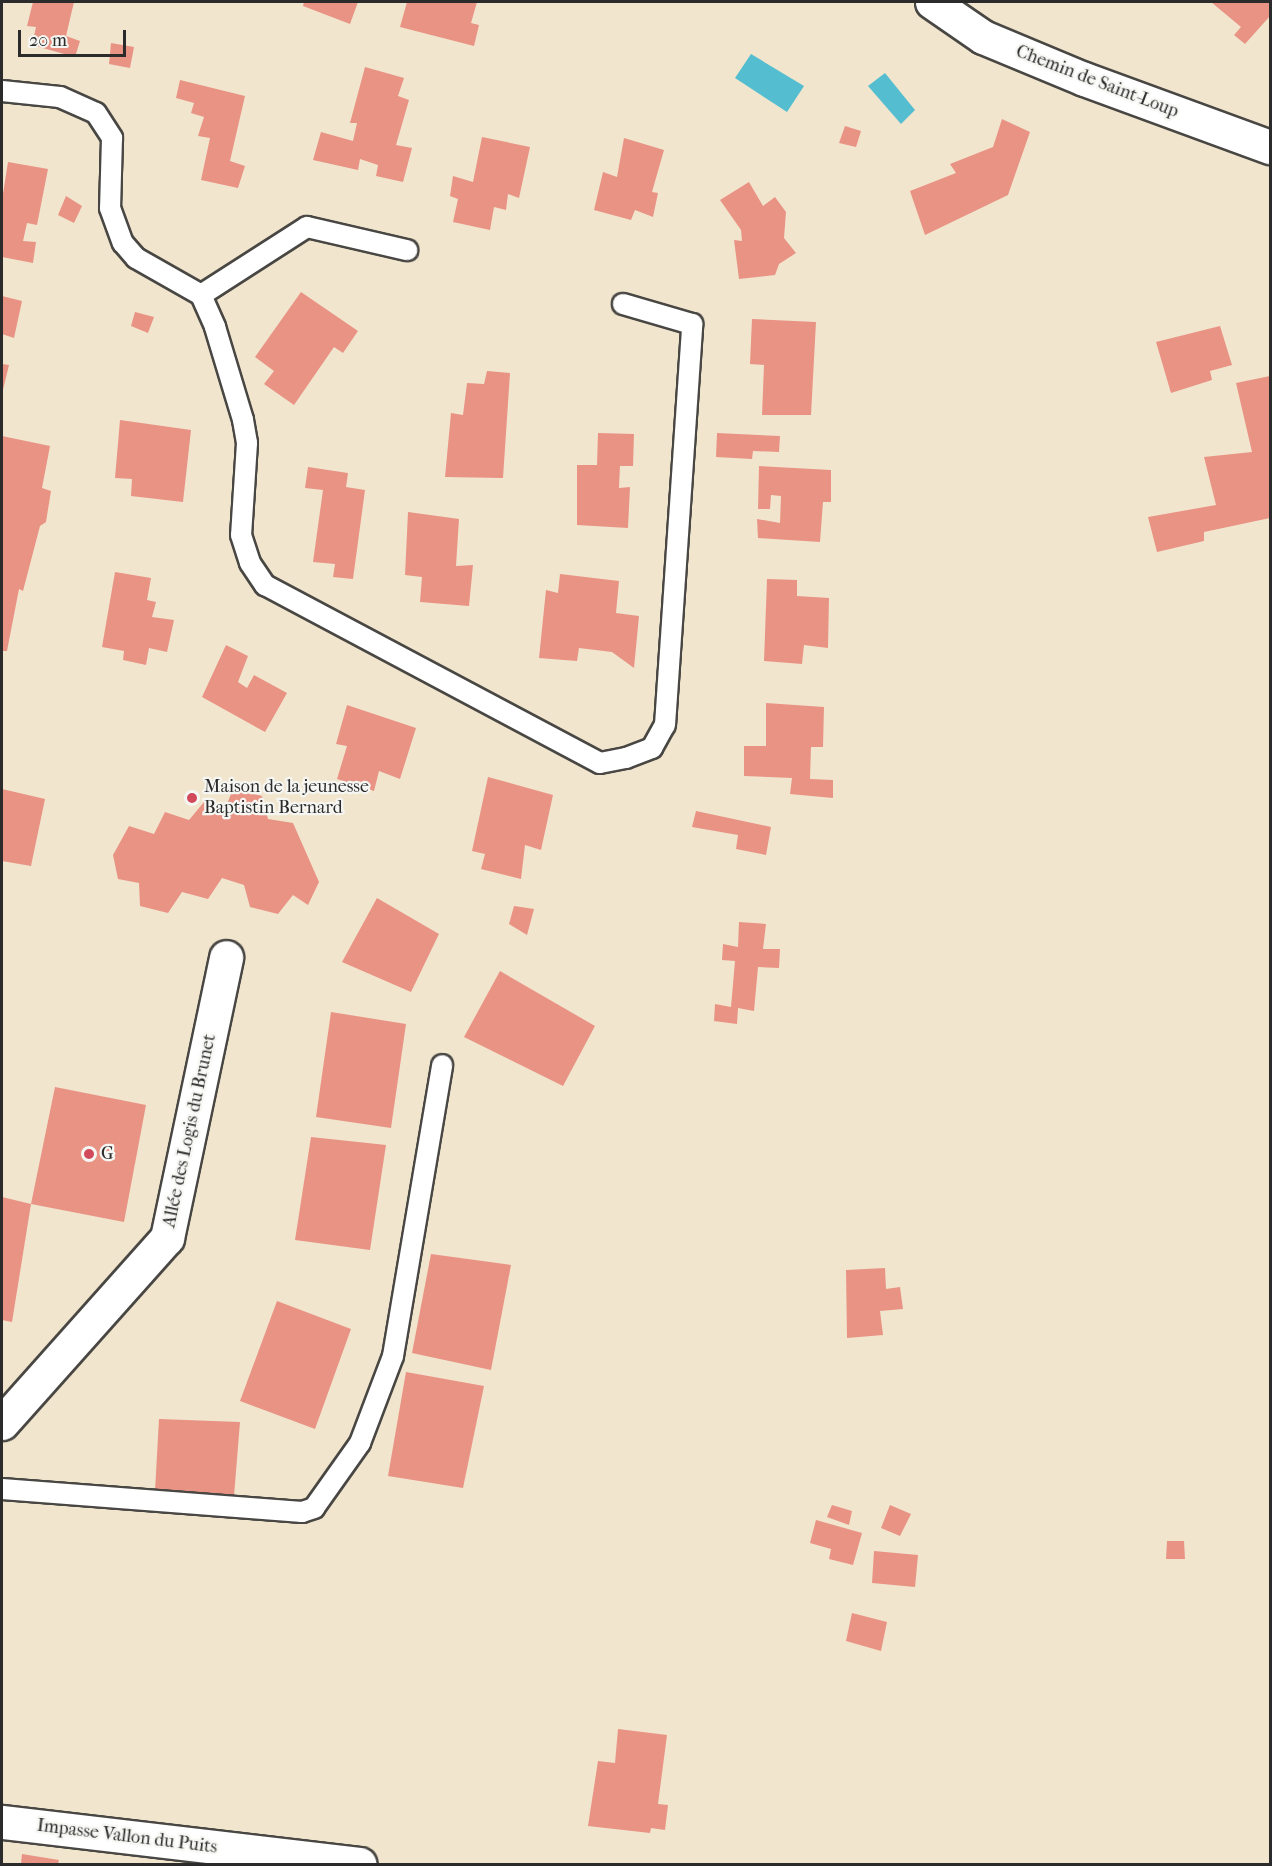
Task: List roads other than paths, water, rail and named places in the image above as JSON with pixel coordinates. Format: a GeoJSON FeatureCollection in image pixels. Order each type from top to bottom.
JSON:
{"type":"FeatureCollection","features":[{"type":"Feature","properties":{"kind":"street","name":"Chemin de Saint-Loup"},"geometry":{"type":"LineString","coordinates":[[932,2],[983,37],[1084,79],[1270,147]]}},
{"type":"Feature","properties":{"kind":"street","name":"Allée des Logis du Brunet"},"geometry":{"type":"LineString","coordinates":[[2,1423],[167,1238],[226,957]]}},
{"type":"Feature","properties":{"kind":"street","name":"Impasse Vallon du Puits"},"geometry":{"type":"LineString","coordinates":[[2,1822],[360,1864]]}},
{"type":"Feature","properties":{"kind":"lane"},"geometry":{"type":"LineString","coordinates":[[2,91],[60,97],[96,113],[112,138],[110,208],[123,243],[136,258],[201,295],[215,327],[243,420],[247,444],[241,535],[250,563],[265,585],[600,763],[627,758],[652,747],[665,725],[692,324],[623,304]]}},
{"type":"Feature","properties":{"kind":"lane"},"geometry":{"type":"LineString","coordinates":[[201,295],[307,227],[407,250]]}},
{"type":"Feature","properties":{"kind":"lane"},"geometry":{"type":"LineString","coordinates":[[2,1489],[303,1512],[314,1508],[360,1443],[393,1356],[442,1065]]}},
{"type":"Feature","properties":{"kind":"water"},"geometry":{"type":"Polygon","coordinates":[[[751,54],[804,86],[787,112],[735,78],[751,54]]]}},
{"type":"Feature","properties":{"kind":"water"},"geometry":{"type":"Polygon","coordinates":[[[885,73],[915,110],[901,124],[868,86],[885,73]]]}},
{"type":"Feature","properties":{"kind":"place","name":"Maison de la jeunesse Baptistin Bernard"},"geometry":{"type":"Point","coordinates":[192,798]}},
{"type":"Feature","properties":{"kind":"place","name":"G"},"geometry":{"type":"Point","coordinates":[89,1154]}}]}
